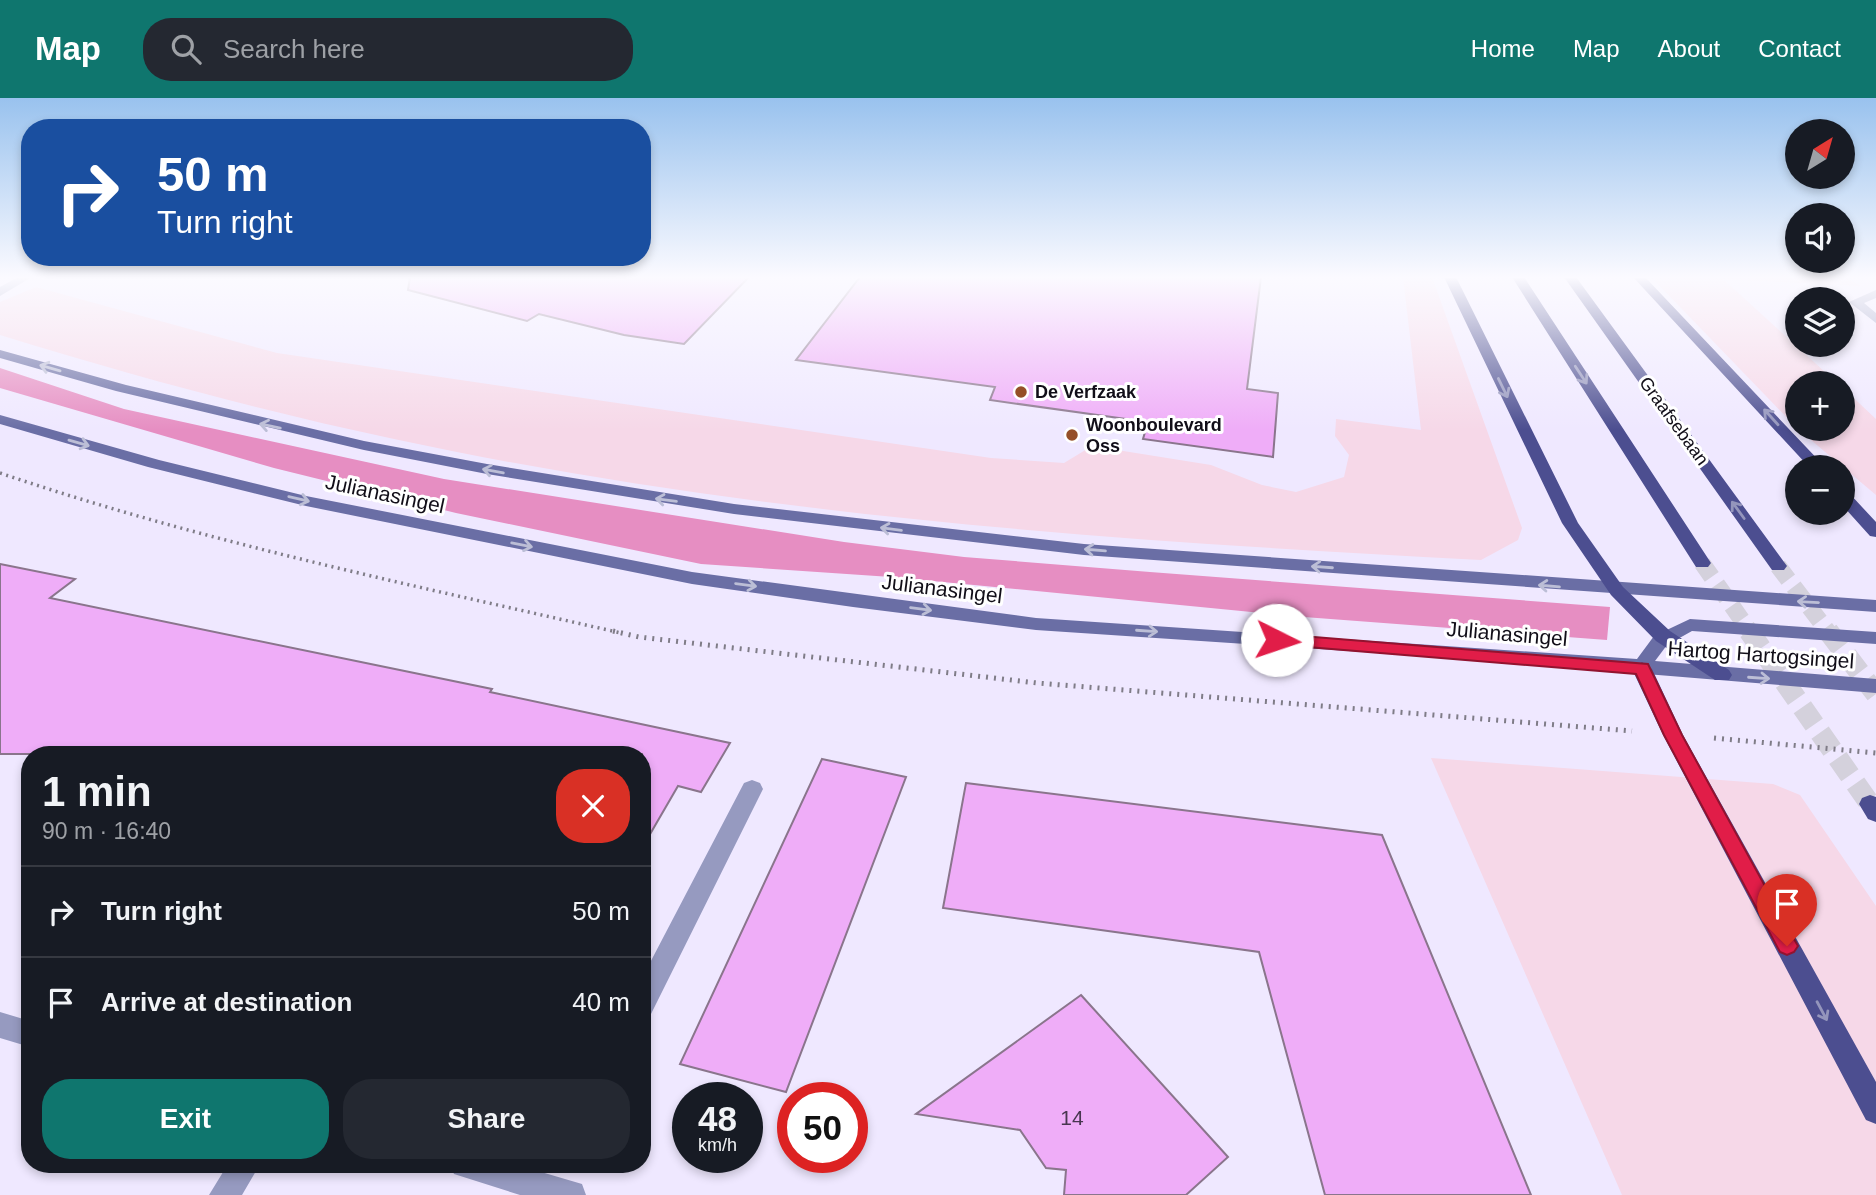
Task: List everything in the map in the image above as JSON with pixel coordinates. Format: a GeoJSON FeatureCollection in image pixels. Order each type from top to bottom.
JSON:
{"type":"FeatureCollection","features":[{"type":"Feature","properties":{"kind":"main road"},"geometry":{"type":"LineString","coordinates":[[1475,328],[1570,523],[1617,591],[1663,636],[1722,675]]}},
{"type":"Feature","properties":{"kind":"main road"},"geometry":{"type":"LineString","coordinates":[[1551,328],[1703,563]]}},
{"type":"Feature","properties":{"kind":"main road","name":"Graafsebaan"},"geometry":{"type":"LineString","coordinates":[[1607,328],[1778,566]]}},
{"type":"Feature","properties":{"kind":"main road"},"geometry":{"type":"LineString","coordinates":[[1687,328],[1806,455]]}},
{"type":"Feature","properties":{"kind":"main road","name":"Julianasingel"},"geometry":{"type":"LineString","coordinates":[[0,354],[201,411],[376,449],[608,492],[983,541],[1617,591],[1876,606]]}},
{"type":"Feature","properties":{"kind":"main road","name":"Julianasingel"},"geometry":{"type":"LineString","coordinates":[[0,419],[154,464],[306,500],[692,578],[1036,624],[1424,649],[1642,668]]}},
{"type":"Feature","properties":{"kind":"main road"},"geometry":{"type":"LineString","coordinates":[[1855,509],[1876,532]]}},
{"type":"Feature","properties":{"kind":"main road"},"geometry":{"type":"LineString","coordinates":[[1876,638],[1690,625],[1663,636],[1649,652],[1642,668],[1673,735],[1876,1110]]}},
{"type":"Feature","properties":{"kind":"main road","name":"Hartog Hartogsingel"},"geometry":{"type":"LineString","coordinates":[[1642,668],[1876,686]]}},
{"type":"Feature","properties":{"kind":"street"},"geometry":{"type":"LineString","coordinates":[[651,987],[752,789]]}},
{"type":"Feature","properties":{"kind":"street"},"geometry":{"type":"LineString","coordinates":[[0,1026],[21,1032]]}},
{"type":"Feature","properties":{"kind":"street"},"geometry":{"type":"LineString","coordinates":[[224,1195],[239,1173]]}},
{"type":"Feature","properties":{"kind":"street"},"geometry":{"type":"LineString","coordinates":[[495,1173],[571,1195]]}},
{"type":"Feature","properties":{"kind":"path"},"geometry":{"type":"LineString","coordinates":[[0,473],[106,509],[290,556],[639,637],[1037,683],[1876,753]]}},
{"type":"Feature","properties":{"kind":"shaded area"},"geometry":{"type":"Polygon","coordinates":[[[0,328],[1785,328],[1785,357],[1855,357],[1855,328],[1876,328],[1876,1195],[0,1195],[0,328]]]}},
{"type":"Feature","properties":{"kind":"shaded area"},"geometry":{"type":"Polygon","coordinates":[[[0,328],[186,328],[277,353],[991,458],[1064,463],[1092,446],[1211,465],[1262,485],[1296,492],[1344,477],[1349,455],[1335,436],[1336,419],[1421,430],[1409,328],[1450,328],[1522,528],[1518,540],[1481,560],[1344,553],[1071,534],[799,506],[663,488],[528,466],[295,417],[0,335],[0,328]]]}},
{"type":"Feature","properties":{"kind":"shaded area"},"geometry":{"type":"Polygon","coordinates":[[[1700,328],[1777,328],[1785,336],[1785,357],[1808,357],[1824,371],[1785,371],[1785,416],[1700,328]]]}},
{"type":"Feature","properties":{"kind":"shaded area"},"geometry":{"type":"Polygon","coordinates":[[[0,368],[124,409],[444,479],[844,542],[964,557],[1610,607],[1607,640],[1304,617],[891,577],[701,564],[456,513],[274,468],[0,388],[0,368]]]}},
{"type":"Feature","properties":{"kind":"shaded area"},"geometry":{"type":"Polygon","coordinates":[[[1855,399],[1876,419],[1876,495],[1855,477],[1855,455],[1829,455],[1812,441],[1855,441],[1855,399]]]}},
{"type":"Feature","properties":{"kind":"shaded area"},"geometry":{"type":"Polygon","coordinates":[[[1431,758],[1773,784],[1800,795],[1876,906],[1876,1195],[1622,1195],[1431,758]]]}},
{"type":"Feature","properties":{"kind":"building"},"geometry":{"type":"Polygon","coordinates":[[[596,328],[699,328],[684,344],[596,328]]]}},
{"type":"Feature","properties":{"kind":"building"},"geometry":{"type":"Polygon","coordinates":[[[821,328],[1255,328],[1247,389],[1278,393],[1273,457],[1143,439],[1148,422],[990,400],[995,387],[796,360],[821,328]]]}},
{"type":"Feature","properties":{"kind":"building"},"geometry":{"type":"Polygon","coordinates":[[[0,564],[75,579],[50,598],[492,689],[490,692],[730,743],[701,792],[678,786],[651,832],[651,746],[21,746],[21,754],[0,754],[0,564]]]}},
{"type":"Feature","properties":{"kind":"building"},"geometry":{"type":"Polygon","coordinates":[[[822,759],[906,777],[790,1082],[777,1082],[777,1090],[763,1086],[763,1082],[748,1082],[680,1064],[822,759]]]}},
{"type":"Feature","properties":{"kind":"building"},"geometry":{"type":"Polygon","coordinates":[[[966,783],[1382,835],[1531,1195],[1325,1195],[1259,952],[943,908],[966,783]]]}},
{"type":"Feature","properties":{"kind":"building"},"geometry":{"type":"Polygon","coordinates":[[[1081,995],[1228,1157],[1186,1195],[1064,1195],[1066,1170],[1046,1168],[1020,1130],[916,1114],[1081,995]]]}},
{"type":"Feature","properties":{"kind":"tunnel"},"geometry":{"type":"LineString","coordinates":[[1702,563],[1751,633]]}},
{"type":"Feature","properties":{"kind":"tunnel"},"geometry":{"type":"LineString","coordinates":[[1778,566],[1829,633]]}},
{"type":"Feature","properties":{"kind":"tunnel"},"geometry":{"type":"LineString","coordinates":[[1749,631],[1870,804]]}},
{"type":"Feature","properties":{"kind":"tunnel"},"geometry":{"type":"LineString","coordinates":[[1828,631],[1876,694]]}},
{"type":"Feature","properties":{"kind":"place","name":"De Verfzaak"},"geometry":{"type":"Point","coordinates":[1021,392]}},
{"type":"Feature","properties":{"kind":"place","name":"Woonboulevard Oss"},"geometry":{"type":"Point","coordinates":[1072,435]}},
{"type":"Feature","properties":{"kind":"route"},"geometry":{"type":"LineString","coordinates":[[1277,640],[1438,650],[1642,668],[1673,735],[1787,946]]}}]}
